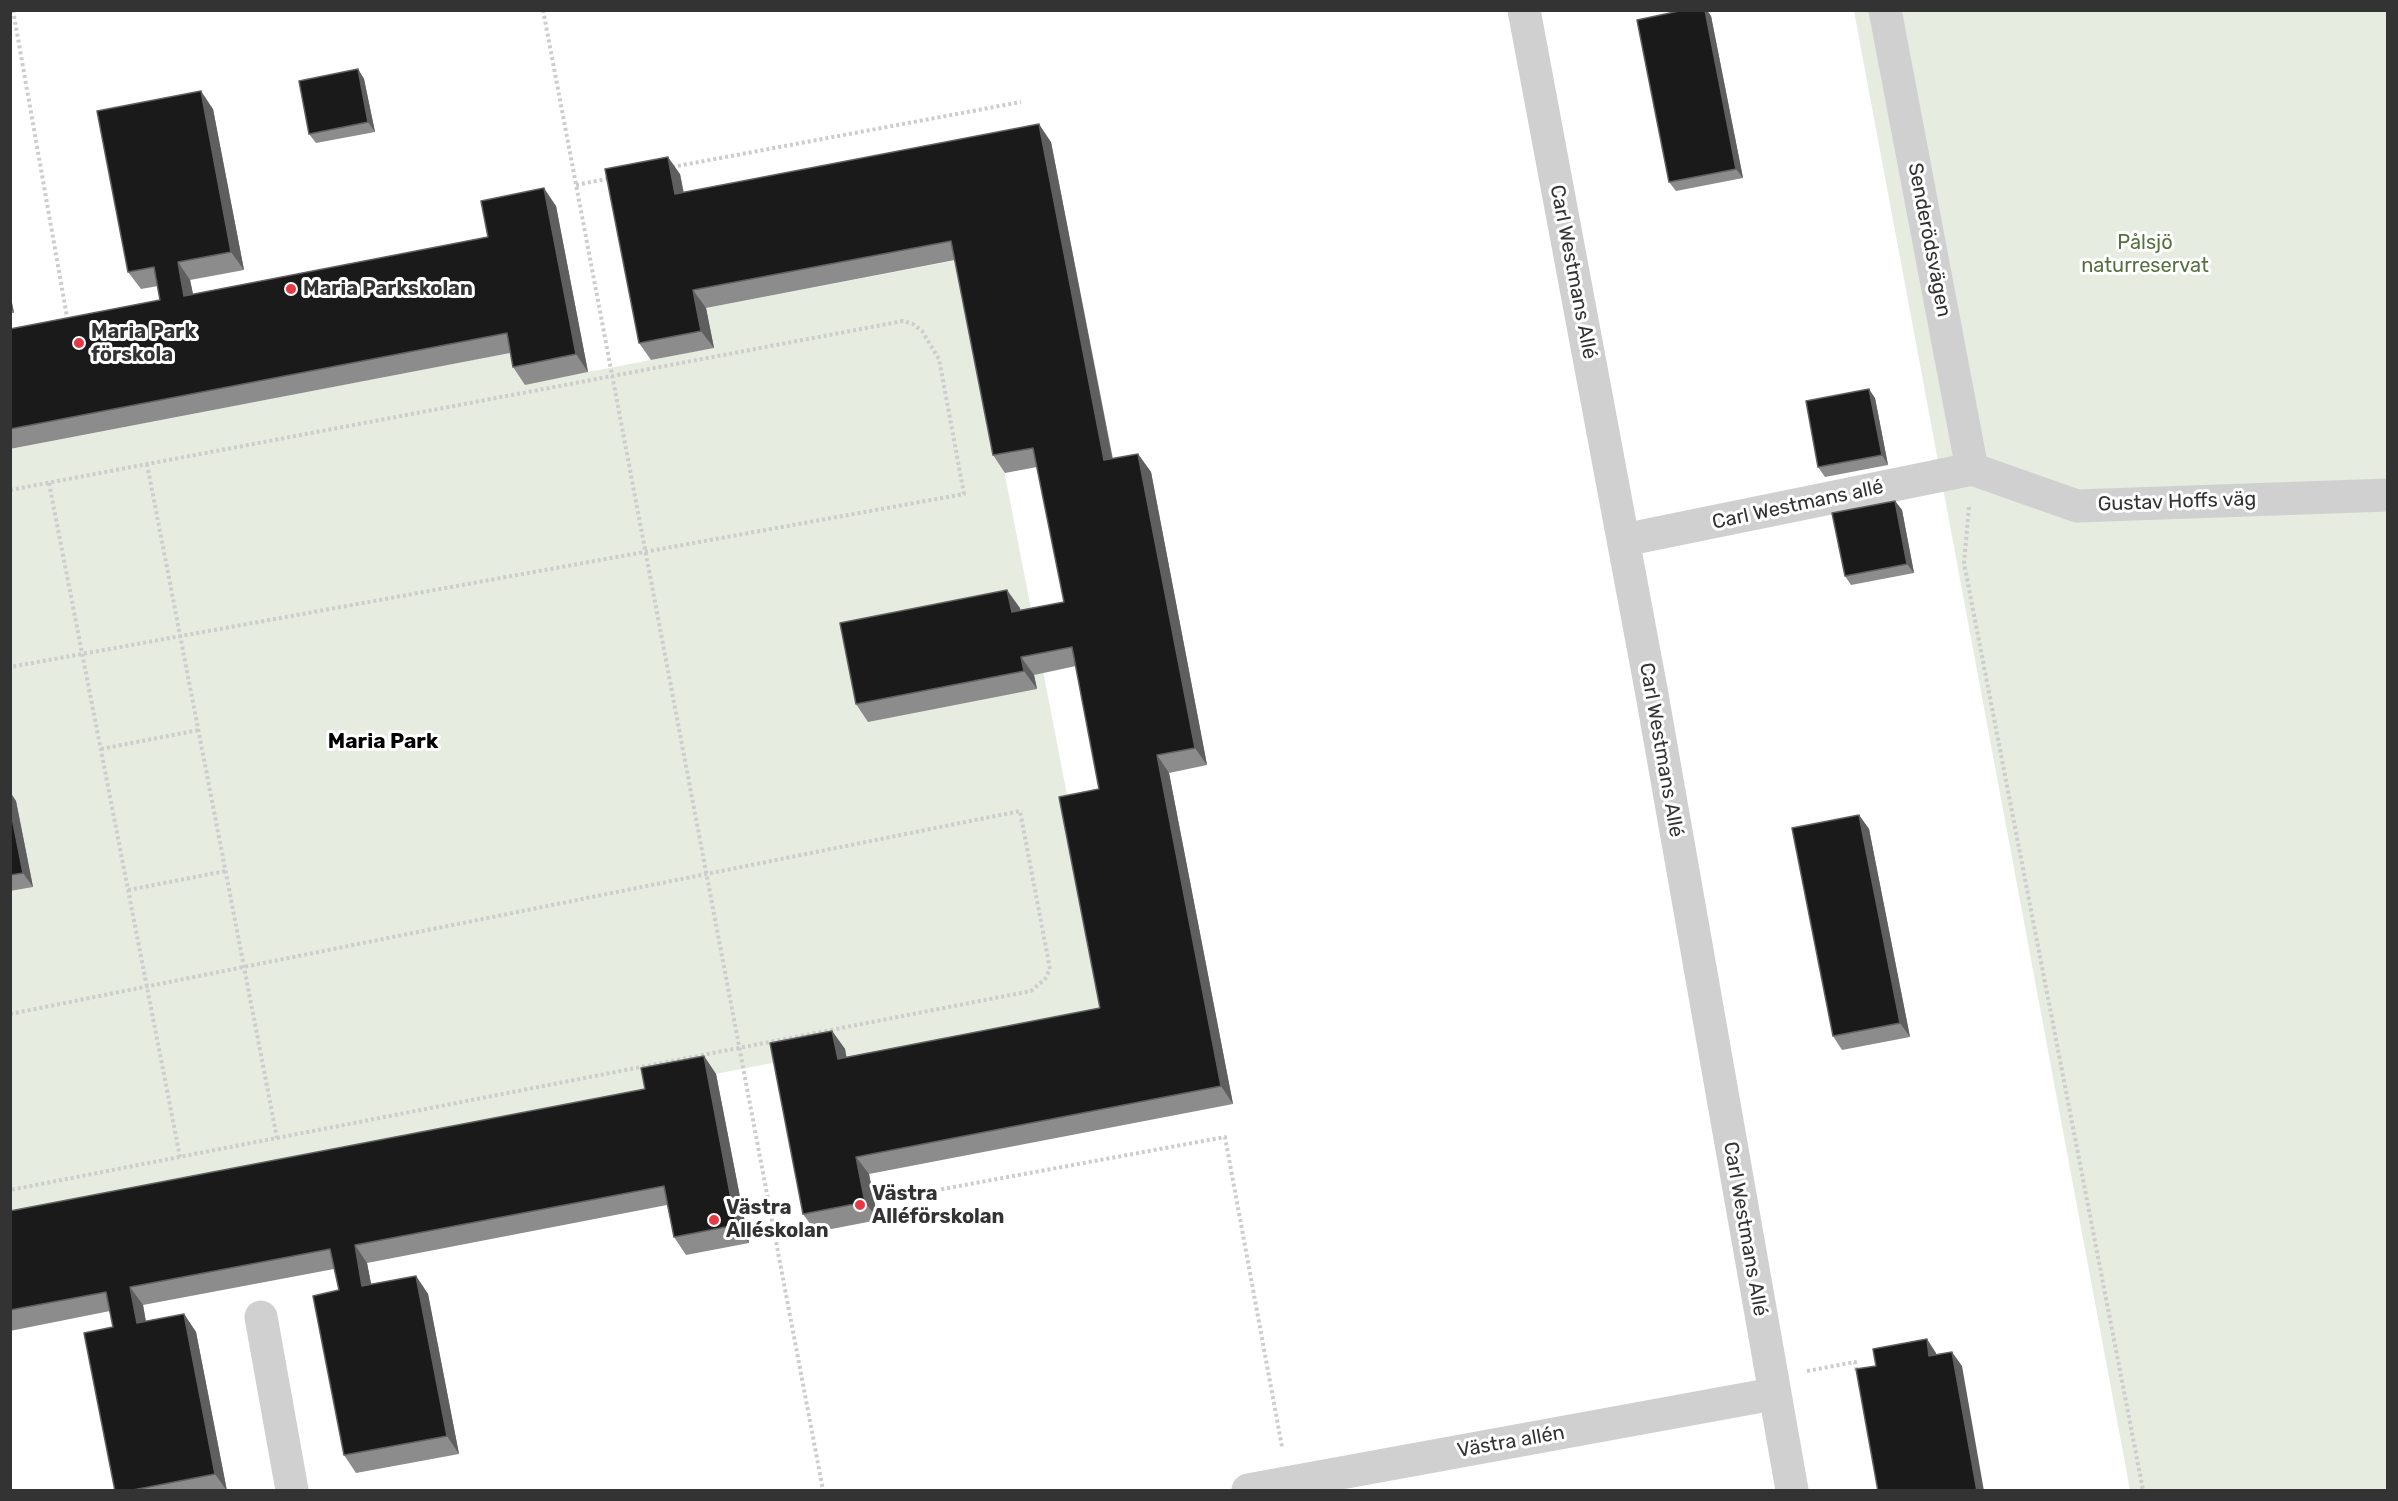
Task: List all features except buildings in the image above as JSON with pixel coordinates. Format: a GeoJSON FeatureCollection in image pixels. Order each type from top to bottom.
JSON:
{"type":"FeatureCollection","features":[{"type":"Feature","properties":{"kind":"street","name":"Carl Westmans Allé"},"geometry":{"type":"LineString","coordinates":[[1524,10],[1624,540],[1792,1491]]}},
{"type":"Feature","properties":{"kind":"street","name":"Senderödsvägen"},"geometry":{"type":"LineString","coordinates":[[1885,10],[1972,469]]}},
{"type":"Feature","properties":{"kind":"street","name":"Carl Westmans allé"},"geometry":{"type":"LineString","coordinates":[[1624,540],[1972,469]]}},
{"type":"Feature","properties":{"kind":"street","name":"Gustav Hoffs väg"},"geometry":{"type":"LineString","coordinates":[[1972,469],[2078,506],[2388,495]]}},
{"type":"Feature","properties":{"kind":"street"},"geometry":{"type":"LineString","coordinates":[[261,1317],[292,1491]]}},
{"type":"Feature","properties":{"kind":"street","name":"Västra allén"},"geometry":{"type":"LineString","coordinates":[[1267,1488],[1772,1386]]}},
{"type":"Feature","properties":{"kind":"path"},"geometry":{"type":"LineString","coordinates":[[13,10],[67,317]]}},
{"type":"Feature","properties":{"kind":"path"},"geometry":{"type":"LineString","coordinates":[[543,10],[823,1491]]}},
{"type":"Feature","properties":{"kind":"path"},"geometry":{"type":"LineString","coordinates":[[670,167],[1021,102]]}},
{"type":"Feature","properties":{"kind":"path"},"geometry":{"type":"LineString","coordinates":[[576,185],[623,176]]}},
{"type":"Feature","properties":{"kind":"path"},"geometry":{"type":"LineString","coordinates":[[10,490],[903,321],[913,324],[922,331],[939,359],[964,494],[10,667]]}},
{"type":"Feature","properties":{"kind":"path"},"geometry":{"type":"LineString","coordinates":[[147,464],[277,1138]]}},
{"type":"Feature","properties":{"kind":"path"},"geometry":{"type":"LineString","coordinates":[[1972,469],[1964,563],[2143,1491]]}},
{"type":"Feature","properties":{"kind":"path"},"geometry":{"type":"LineString","coordinates":[[49,483],[180,1157]]}},
{"type":"Feature","properties":{"kind":"path"},"geometry":{"type":"LineString","coordinates":[[100,749],[199,730]]}},
{"type":"Feature","properties":{"kind":"path"},"geometry":{"type":"LineString","coordinates":[[10,1014],[1020,811],[1050,969],[1045,979],[1032,991],[10,1190]]}},
{"type":"Feature","properties":{"kind":"path"},"geometry":{"type":"LineString","coordinates":[[128,890],[226,871]]}},
{"type":"Feature","properties":{"kind":"path"},"geometry":{"type":"LineString","coordinates":[[894,1198],[1225,1137],[1267,1488]]}},
{"type":"Feature","properties":{"kind":"path"},"geometry":{"type":"LineString","coordinates":[[1772,1386],[1855,1362],[1857,1374]]}},
{"type":"Feature","properties":{"kind":"green space","name":"Pålsjö naturreservat"},"geometry":{"type":"Polygon","coordinates":[[[1854,11],[2387,11],[2387,1490],[2130,1490],[1854,11]]]}},
{"type":"Feature","properties":{"kind":"green space"},"geometry":{"type":"Polygon","coordinates":[[[963,259],[1112,1026],[850,1077],[844,1049],[654,1086],[658,1107],[11,1231],[11,449],[519,351],[526,384],[713,348],[706,308],[963,259]]]}},
{"type":"Feature","properties":{"kind":"place","name":"Maria Parkskolan"},"geometry":{"type":"Point","coordinates":[291,289]}},
{"type":"Feature","properties":{"kind":"place","name":"Maria Park förskola"},"geometry":{"type":"Point","coordinates":[79,343]}},
{"type":"Feature","properties":{"kind":"place","name":"Västra Alléförskolan"},"geometry":{"type":"Point","coordinates":[860,1205]}},
{"type":"Feature","properties":{"kind":"place","name":"Västra Alléskolan"},"geometry":{"type":"Point","coordinates":[714,1220]}},
{"type":"Feature","properties":{"kind":"district","name":"Maria Park"},"geometry":{"type":"Point","coordinates":[383,742]}}]}
